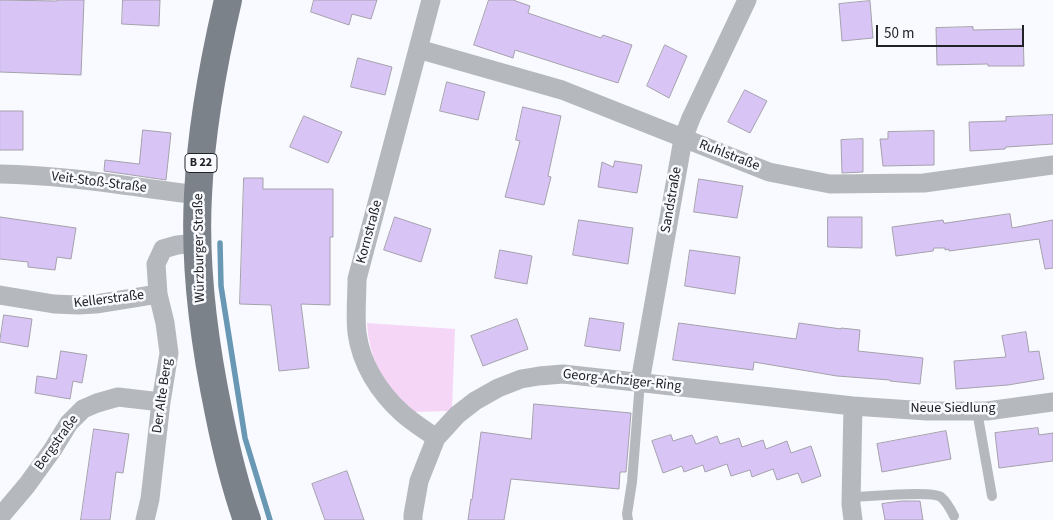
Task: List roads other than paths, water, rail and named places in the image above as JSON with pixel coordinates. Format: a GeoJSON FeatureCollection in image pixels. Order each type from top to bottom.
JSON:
{"type":"FeatureCollection","features":[{"type":"Feature","properties":{"kind":"main road","name":"Würzburger Straße"},"geometry":{"type":"LineString","coordinates":[[228,0],[219,37],[202,140],[197,243],[201,304],[211,377],[224,440],[244,511]]}},
{"type":"Feature","properties":{"kind":"street","name":"Kornstraße"},"geometry":{"type":"LineString","coordinates":[[431,0],[357,279],[357,334],[365,363],[379,388],[402,414],[436,438]]}},
{"type":"Feature","properties":{"kind":"street","name":"Sandstraße"},"geometry":{"type":"LineString","coordinates":[[640,382],[683,139],[691,118],[747,0]]}},
{"type":"Feature","properties":{"kind":"street","name":"Ruhlstraße"},"geometry":{"type":"LineString","coordinates":[[418,49],[562,90],[769,172],[830,184],[924,183],[1053,165]]}},
{"type":"Feature","properties":{"kind":"street","name":"Veit-Stoß-Straße"},"geometry":{"type":"LineString","coordinates":[[0,174],[75,179],[198,196]]}},
{"type":"Feature","properties":{"kind":"street","name":"Der Alte Berg"},"geometry":{"type":"LineString","coordinates":[[145,520],[150,499],[161,402],[169,353],[165,323],[158,294],[156,264],[163,249],[177,245],[197,243]]}},
{"type":"Feature","properties":{"kind":"street","name":"Kellerstraße"},"geometry":{"type":"LineString","coordinates":[[0,295],[54,304],[78,305],[158,294]]}},
{"type":"Feature","properties":{"kind":"street","name":"Georg-Achziger-Ring"},"geometry":{"type":"LineString","coordinates":[[413,520],[419,481],[436,438],[457,415],[475,401],[498,388],[521,380],[563,374],[853,406]]}},
{"type":"Feature","properties":{"kind":"street","name":"Bergstraße"},"geometry":{"type":"LineString","coordinates":[[0,517],[27,485],[69,423],[83,409],[118,397],[161,402]]}},
{"type":"Feature","properties":{"kind":"street","name":"Neue Siedlung"},"geometry":{"type":"LineString","coordinates":[[853,406],[927,411],[987,411],[1053,402]]}},
{"type":"Feature","properties":{"kind":"street"},"geometry":{"type":"LineString","coordinates":[[853,406],[851,497],[853,520]]}},
{"type":"Feature","properties":{"kind":"lane"},"geometry":{"type":"LineString","coordinates":[[628,520],[640,382]]}},
{"type":"Feature","properties":{"kind":"lane"},"geometry":{"type":"LineString","coordinates":[[978,411],[992,496]]}},
{"type":"Feature","properties":{"kind":"lane"},"geometry":{"type":"LineString","coordinates":[[851,497],[926,494],[939,496],[947,503],[954,516]]}},
{"type":"Feature","properties":{"kind":"waterway"},"geometry":{"type":"LineString","coordinates":[[220,243],[221,286],[245,438],[270,520]]}}]}
